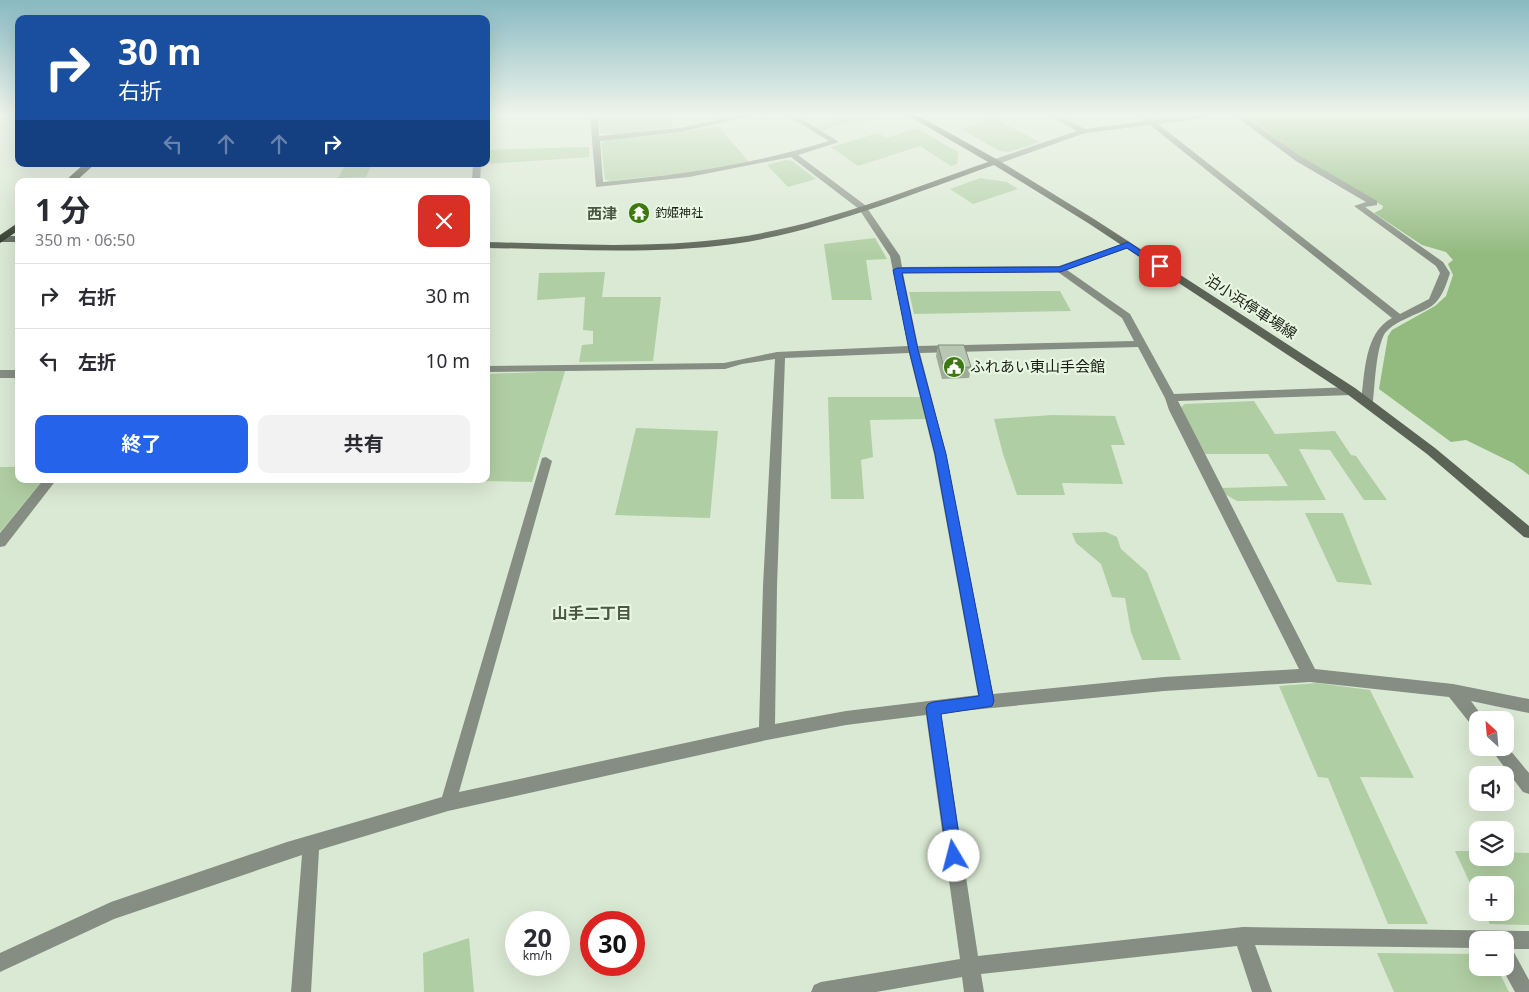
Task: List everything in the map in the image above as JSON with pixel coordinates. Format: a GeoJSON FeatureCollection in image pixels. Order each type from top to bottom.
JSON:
{"type":"FeatureCollection","features":[{"type":"Feature","properties":{"kind":"highway"},"geometry":{"type":"LineString","coordinates":[[74,178],[86,167]]}},
{"type":"Feature","properties":{"kind":"highway"},"geometry":{"type":"LineString","coordinates":[[0,239],[15,228]]}},
{"type":"Feature","properties":{"kind":"main road"},"geometry":{"type":"LineString","coordinates":[[490,245],[642,247],[724,241],[776,233],[862,208],[994,162]]}},
{"type":"Feature","properties":{"kind":"main road","name":"泊小浜停車場線"},"geometry":{"type":"LineString","coordinates":[[995,162],[1128,245],[1367,402],[1431,451],[1529,534]]}},
{"type":"Feature","properties":{"kind":"main road"},"geometry":{"type":"LineString","coordinates":[[0,239],[15,239]]}},
{"type":"Feature","properties":{"kind":"street"},"geometry":{"type":"LineString","coordinates":[[598,162],[600,185],[697,175],[758,162]]}},
{"type":"Feature","properties":{"kind":"street"},"geometry":{"type":"LineString","coordinates":[[802,162],[862,208],[895,256],[914,350],[940,454],[987,701]]}},
{"type":"Feature","properties":{"kind":"street"},"geometry":{"type":"LineString","coordinates":[[1201,162],[1399,318]]}},
{"type":"Feature","properties":{"kind":"street"},"geometry":{"type":"LineString","coordinates":[[1304,162],[1374,204],[1358,206],[1440,264],[1445,273],[1439,291],[1432,302],[1399,318],[1381,330],[1367,402]]}},
{"type":"Feature","properties":{"kind":"street"},"geometry":{"type":"LineString","coordinates":[[897,270],[1060,269],[1128,245]]}},
{"type":"Feature","properties":{"kind":"street"},"geometry":{"type":"LineString","coordinates":[[1060,269],[1126,316],[1171,398],[1175,410],[1310,675]]}},
{"type":"Feature","properties":{"kind":"street"},"geometry":{"type":"LineString","coordinates":[[490,369],[725,366],[742,359],[780,356],[914,350],[1142,344]]}},
{"type":"Feature","properties":{"kind":"street"},"geometry":{"type":"LineString","coordinates":[[767,733],[771,567],[780,356]]}},
{"type":"Feature","properties":{"kind":"street"},"geometry":{"type":"LineString","coordinates":[[0,374],[15,374]]}},
{"type":"Feature","properties":{"kind":"street"},"geometry":{"type":"LineString","coordinates":[[1171,398],[1351,391]]}},
{"type":"Feature","properties":{"kind":"street"},"geometry":{"type":"LineString","coordinates":[[448,803],[546,461]]}},
{"type":"Feature","properties":{"kind":"street"},"geometry":{"type":"LineString","coordinates":[[0,542],[49,483]]}},
{"type":"Feature","properties":{"kind":"street"},"geometry":{"type":"LineString","coordinates":[[0,963],[111,911],[204,878],[448,803],[767,733],[846,718],[987,701],[1164,684],[1310,675],[1453,691],[1529,706]]}},
{"type":"Feature","properties":{"kind":"street"},"geometry":{"type":"LineString","coordinates":[[1453,691],[1469,711]]}},
{"type":"Feature","properties":{"kind":"street"},"geometry":{"type":"LineString","coordinates":[[933,708],[974,992]]}},
{"type":"Feature","properties":{"kind":"street"},"geometry":{"type":"LineString","coordinates":[[1505,756],[1529,786]]}},
{"type":"Feature","properties":{"kind":"street"},"geometry":{"type":"LineString","coordinates":[[302,992],[311,844]]}},
{"type":"Feature","properties":{"kind":"street"},"geometry":{"type":"LineString","coordinates":[[1243,936],[1262,992]]}},
{"type":"Feature","properties":{"kind":"street"},"geometry":{"type":"LineString","coordinates":[[821,992],[971,966],[1243,936],[1469,943]]}},
{"type":"Feature","properties":{"kind":"street"},"geometry":{"type":"LineString","coordinates":[[1514,942],[1529,940]]}},
{"type":"Feature","properties":{"kind":"street"},"geometry":{"type":"LineString","coordinates":[[1514,971],[1525,992]]}},
{"type":"Feature","properties":{"kind":"green space"},"geometry":{"type":"Polygon","coordinates":[[[603,162],[747,162],[685,173],[610,181],[605,179],[603,162]]]}},
{"type":"Feature","properties":{"kind":"green space"},"geometry":{"type":"Polygon","coordinates":[[[777,162],[794,162],[816,179],[788,187],[767,165],[777,162]]]}},
{"type":"Feature","properties":{"kind":"green space"},"geometry":{"type":"Polygon","coordinates":[[[853,162],[869,162],[858,166],[853,162]]]}},
{"type":"Feature","properties":{"kind":"green space"},"geometry":{"type":"Polygon","coordinates":[[[945,162],[957,162],[957,164],[951,166],[945,162]]]}},
{"type":"Feature","properties":{"kind":"green space"},"geometry":{"type":"Polygon","coordinates":[[[1310,162],[1529,162],[1529,475],[1513,463],[1466,440],[1451,442],[1379,389],[1388,336],[1392,330],[1435,306],[1446,296],[1453,275],[1448,264],[1453,260],[1446,252],[1422,245],[1374,213],[1382,209],[1383,206],[1310,162]]]}},
{"type":"Feature","properties":{"kind":"green space"},"geometry":{"type":"Polygon","coordinates":[[[344,167],[371,167],[366,177],[338,178],[344,167]]]}},
{"type":"Feature","properties":{"kind":"green space"},"geometry":{"type":"Polygon","coordinates":[[[980,178],[1007,182],[1018,189],[973,204],[950,189],[980,178]]]}},
{"type":"Feature","properties":{"kind":"green space"},"geometry":{"type":"Polygon","coordinates":[[[875,238],[887,259],[866,260],[872,300],[832,300],[824,244],[875,238]]]}},
{"type":"Feature","properties":{"kind":"green space"},"geometry":{"type":"Polygon","coordinates":[[[605,272],[602,297],[661,297],[653,361],[579,362],[582,345],[593,344],[593,331],[583,330],[585,297],[537,300],[539,273],[605,272]]]}},
{"type":"Feature","properties":{"kind":"green space"},"geometry":{"type":"Polygon","coordinates":[[[1060,291],[1071,311],[914,314],[909,292],[1060,291]]]}},
{"type":"Feature","properties":{"kind":"green space"},"geometry":{"type":"Polygon","coordinates":[[[565,371],[532,482],[490,481],[490,374],[565,371]]]}},
{"type":"Feature","properties":{"kind":"green space"},"geometry":{"type":"Polygon","coordinates":[[[828,397],[921,397],[926,419],[870,420],[873,457],[861,460],[864,499],[831,499],[828,397]]]}},
{"type":"Feature","properties":{"kind":"green space"},"geometry":{"type":"Polygon","coordinates":[[[1254,401],[1275,434],[1335,431],[1351,455],[1356,456],[1387,500],[1364,500],[1330,450],[1299,449],[1326,500],[1237,501],[1223,493],[1221,488],[1288,486],[1268,454],[1204,454],[1180,408],[1185,404],[1254,401]]]}},
{"type":"Feature","properties":{"kind":"green space"},"geometry":{"type":"Polygon","coordinates":[[[1052,415],[1115,416],[1125,445],[1111,445],[1123,484],[1062,483],[1065,495],[1017,495],[1003,454],[994,419],[1052,415]]]}},
{"type":"Feature","properties":{"kind":"green space"},"geometry":{"type":"Polygon","coordinates":[[[636,428],[718,431],[710,518],[615,515],[636,428]]]}},
{"type":"Feature","properties":{"kind":"green space"},"geometry":{"type":"Polygon","coordinates":[[[0,467],[15,467],[15,483],[41,483],[0,532],[0,467]]]}},
{"type":"Feature","properties":{"kind":"green space"},"geometry":{"type":"Polygon","coordinates":[[[1305,513],[1343,513],[1372,585],[1337,582],[1305,513]]]}},
{"type":"Feature","properties":{"kind":"green space"},"geometry":{"type":"Polygon","coordinates":[[[1106,532],[1117,537],[1121,549],[1147,572],[1181,660],[1142,660],[1131,632],[1125,598],[1112,597],[1101,564],[1076,543],[1072,533],[1106,532]]]}},
{"type":"Feature","properties":{"kind":"green space"},"geometry":{"type":"Polygon","coordinates":[[[1317,683],[1370,690],[1414,778],[1360,777],[1428,924],[1388,924],[1328,778],[1318,777],[1279,686],[1317,683]]]}},
{"type":"Feature","properties":{"kind":"green space"},"geometry":{"type":"Polygon","coordinates":[[[1455,851],[1469,851],[1469,866],[1514,866],[1514,852],[1529,853],[1529,925],[1490,924],[1488,921],[1514,921],[1514,876],[1469,876],[1469,881],[1455,851]]]}},
{"type":"Feature","properties":{"kind":"green space"},"geometry":{"type":"Polygon","coordinates":[[[469,938],[474,992],[424,992],[423,953],[469,938]]]}},
{"type":"Feature","properties":{"kind":"green space"},"geometry":{"type":"Polygon","coordinates":[[[1377,953],[1469,954],[1469,976],[1501,976],[1509,992],[1394,992],[1377,953]]]}},
{"type":"Feature","properties":{"kind":"building"},"geometry":{"type":"Polygon","coordinates":[[[938,345],[964,345],[971,367],[944,368],[938,345]]]}},
{"type":"Feature","properties":{"kind":"place","name":"釣姫神社"},"geometry":{"type":"Point","coordinates":[639,213]}},
{"type":"Feature","properties":{"kind":"place","name":"ふれあい東山手会館"},"geometry":{"type":"Point","coordinates":[954,367]}},
{"type":"Feature","properties":{"kind":"district","name":"西津"},"geometry":{"type":"Point","coordinates":[602,214]}},
{"type":"Feature","properties":{"kind":"district","name":"山手二丁目"},"geometry":{"type":"Point","coordinates":[592,613]}},
{"type":"Feature","properties":{"kind":"route"},"geometry":{"type":"LineString","coordinates":[[954,856],[933,708],[987,701],[940,454],[914,350],[897,270],[1060,269],[1128,245],[1160,266]]}}]}
